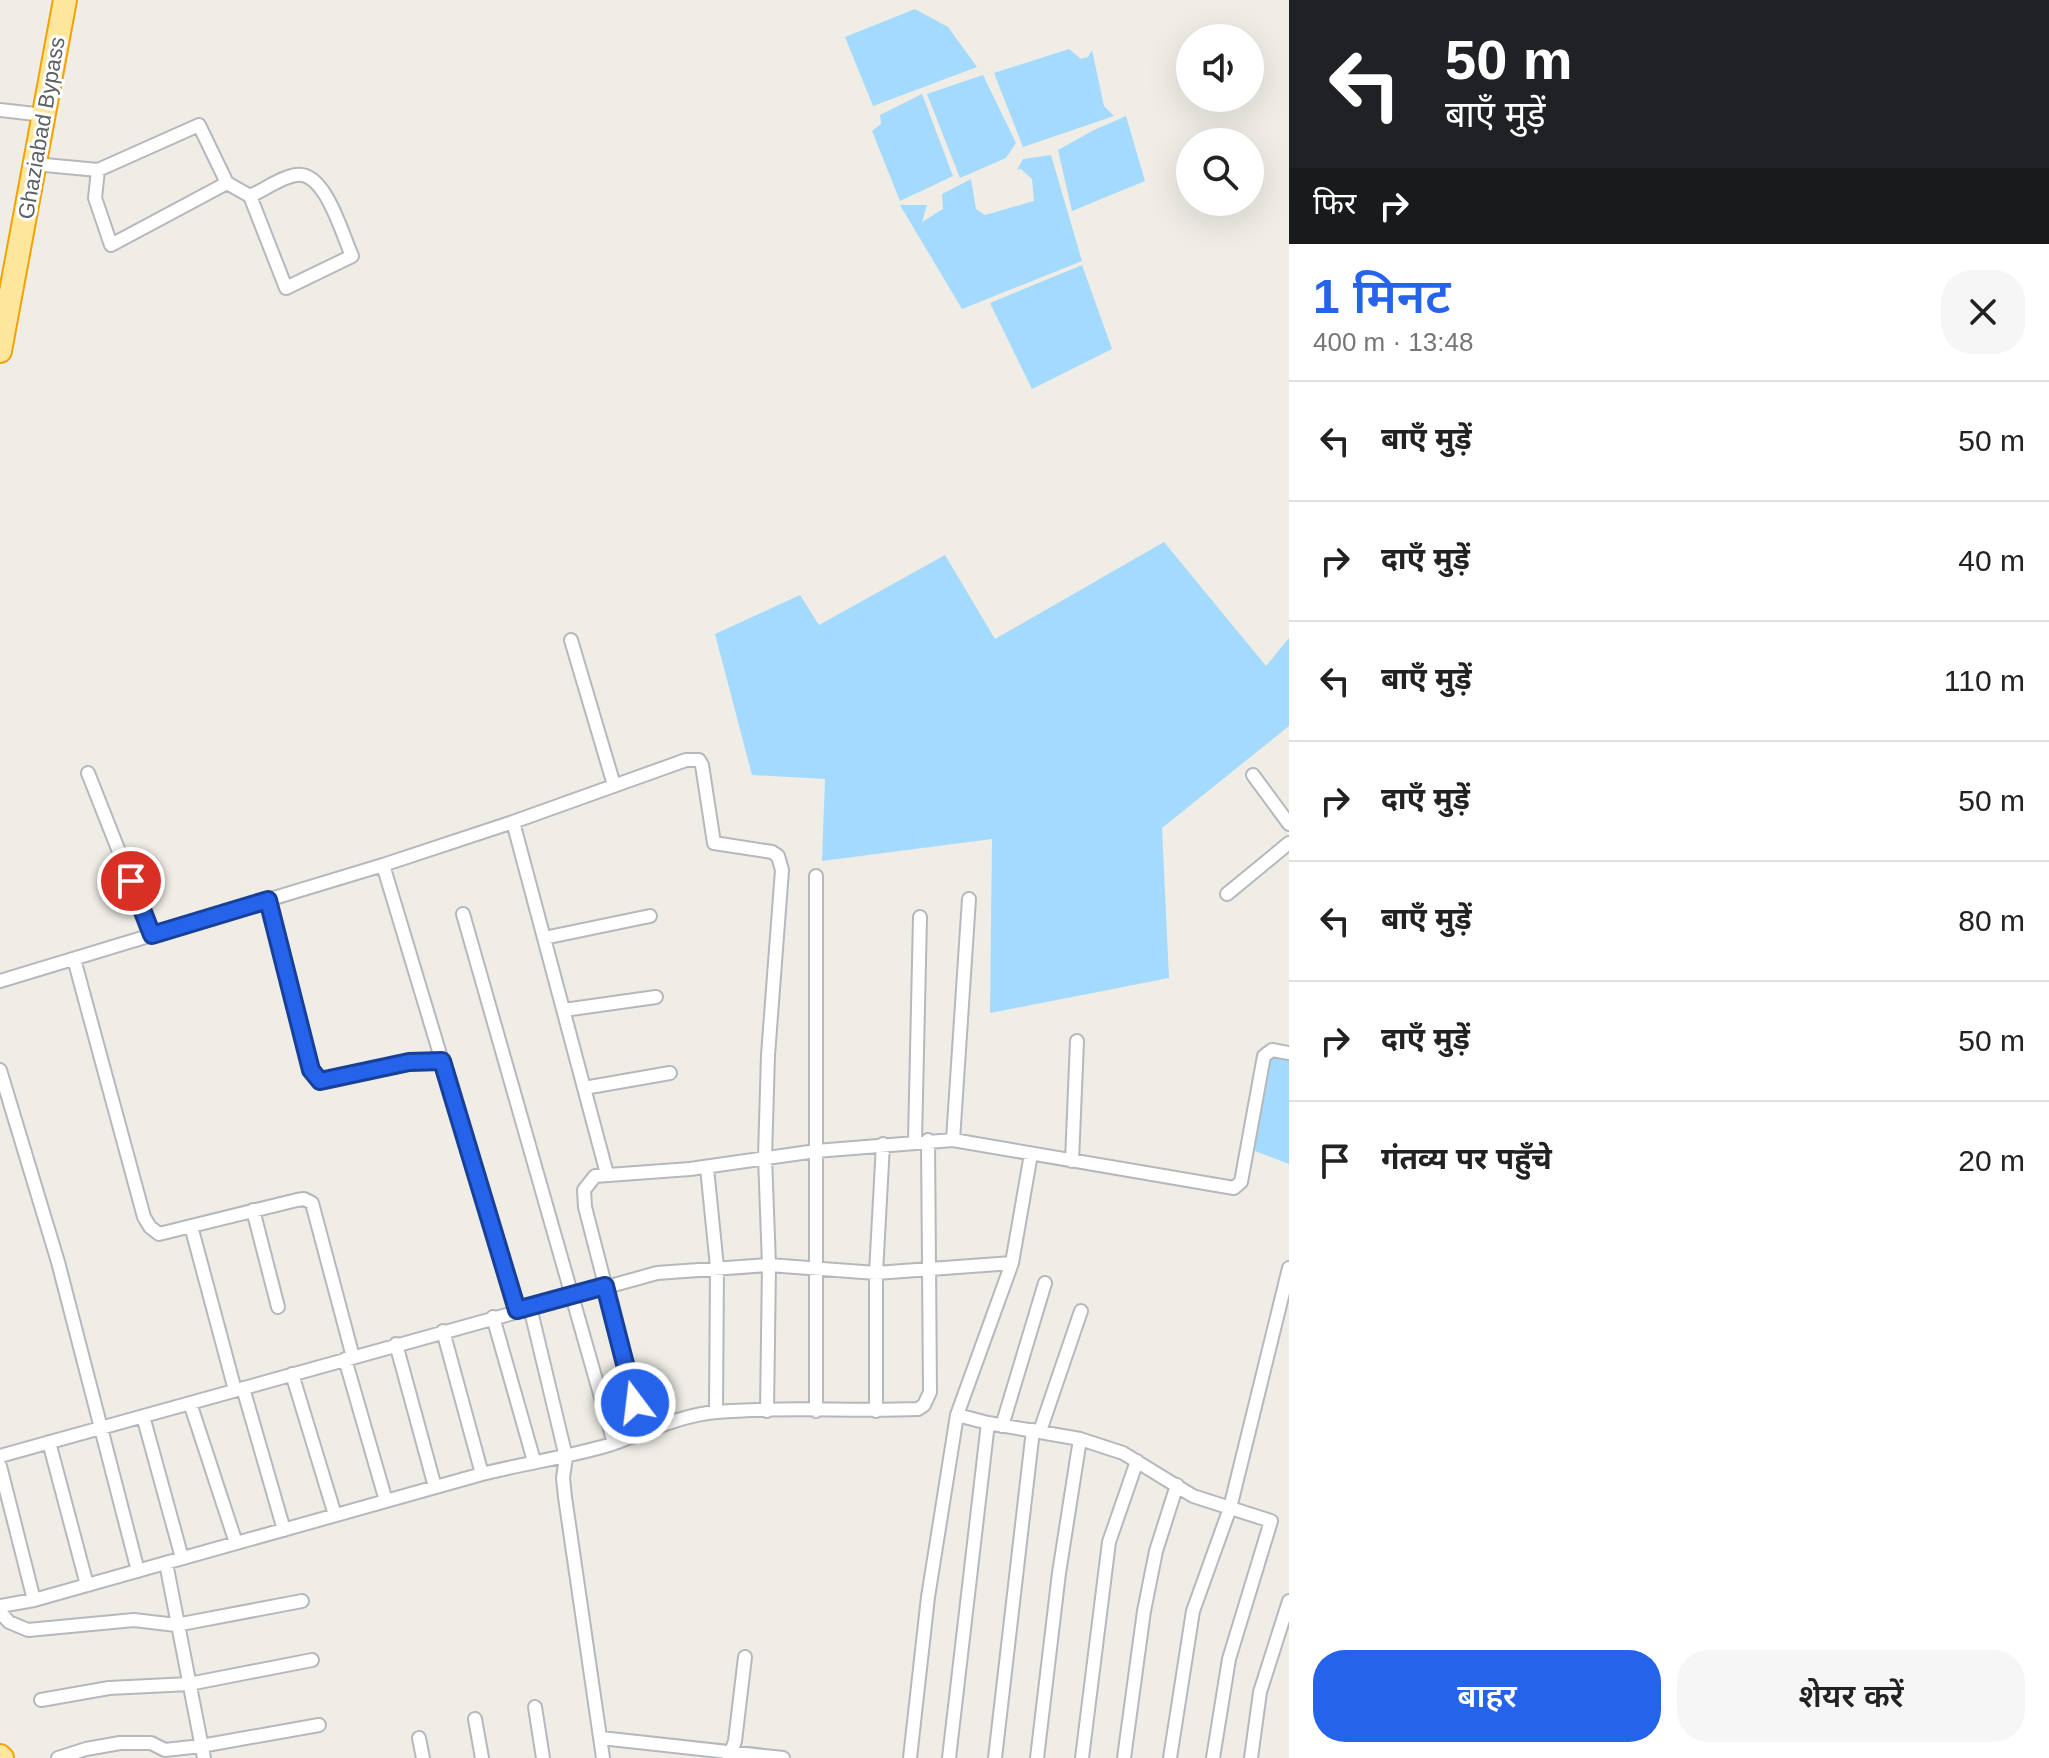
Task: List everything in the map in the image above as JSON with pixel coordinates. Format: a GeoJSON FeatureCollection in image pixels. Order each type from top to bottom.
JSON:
{"type":"FeatureCollection","features":[{"type":"Feature","properties":{"kind":"highway","name":"Ghaziabad Bypass"},"geometry":{"type":"LineString","coordinates":[[0,351],[4,299],[44,115],[65,0]]}},
{"type":"Feature","properties":{"kind":"street"},"geometry":{"type":"LineString","coordinates":[[0,110],[44,115]]}},
{"type":"Feature","properties":{"kind":"street"},"geometry":{"type":"LineString","coordinates":[[34,164],[98,170],[199,125],[227,183],[250,196],[286,288],[352,256],[320,184],[309,175],[295,175],[250,196]]}},
{"type":"Feature","properties":{"kind":"street"},"geometry":{"type":"LineString","coordinates":[[98,170],[95,198],[111,245],[227,183]]}},
{"type":"Feature","properties":{"kind":"street"},"geometry":{"type":"LineString","coordinates":[[571,640],[614,785]]}},
{"type":"Feature","properties":{"kind":"street"},"geometry":{"type":"LineString","coordinates":[[0,981],[383,865],[686,760],[699,760],[714,843],[772,852],[781,862],[768,1055],[765,1157],[769,1265],[767,1411]]}},
{"type":"Feature","properties":{"kind":"street"},"geometry":{"type":"LineString","coordinates":[[88,773],[152,935]]}},
{"type":"Feature","properties":{"kind":"street"},"geometry":{"type":"LineString","coordinates":[[1253,775],[1289,824]]}},
{"type":"Feature","properties":{"kind":"street"},"geometry":{"type":"LineString","coordinates":[[513,822],[607,1174]]}},
{"type":"Feature","properties":{"kind":"street"},"geometry":{"type":"LineString","coordinates":[[1227,894],[1289,843]]}},
{"type":"Feature","properties":{"kind":"street"},"geometry":{"type":"LineString","coordinates":[[383,865],[442,1061],[524,1309],[566,1457],[563,1478],[565,1497],[603,1758]]}},
{"type":"Feature","properties":{"kind":"street"},"geometry":{"type":"LineString","coordinates":[[816,876],[816,1411]]}},
{"type":"Feature","properties":{"kind":"street"},"geometry":{"type":"LineString","coordinates":[[953,1140],[969,899]]}},
{"type":"Feature","properties":{"kind":"street"},"geometry":{"type":"LineString","coordinates":[[268,900],[311,1070],[317,1079],[329,1081],[409,1062],[442,1061]]}},
{"type":"Feature","properties":{"kind":"street"},"geometry":{"type":"LineString","coordinates":[[463,914],[614,1443]]}},
{"type":"Feature","properties":{"kind":"street"},"geometry":{"type":"LineString","coordinates":[[544,938],[650,916]]}},
{"type":"Feature","properties":{"kind":"street"},"geometry":{"type":"LineString","coordinates":[[0,1606],[34,1600],[482,1474],[534,1461],[566,1457],[681,1418],[716,1412],[918,1409],[928,1399],[931,1269],[922,1141],[920,917]]}},
{"type":"Feature","properties":{"kind":"street"},"geometry":{"type":"LineString","coordinates":[[74,959],[144,1217],[150,1227],[159,1234],[304,1199],[312,1203],[386,1501]]}},
{"type":"Feature","properties":{"kind":"street"},"geometry":{"type":"LineString","coordinates":[[564,1010],[656,997]]}},
{"type":"Feature","properties":{"kind":"street"},"geometry":{"type":"LineString","coordinates":[[1072,1161],[1077,1041]]}},
{"type":"Feature","properties":{"kind":"street"},"geometry":{"type":"LineString","coordinates":[[643,1432],[585,1207],[584,1190],[595,1176],[707,1168],[816,1151],[953,1140],[1212,1186],[1238,1186],[1264,1056],[1272,1050],[1289,1053]]}},
{"type":"Feature","properties":{"kind":"street"},"geometry":{"type":"LineString","coordinates":[[0,1070],[58,1262],[138,1571]]}},
{"type":"Feature","properties":{"kind":"street"},"geometry":{"type":"LineString","coordinates":[[584,1088],[670,1073]]}},
{"type":"Feature","properties":{"kind":"street"},"geometry":{"type":"LineString","coordinates":[[876,1411],[876,1273],[883,1144]]}},
{"type":"Feature","properties":{"kind":"street"},"geometry":{"type":"LineString","coordinates":[[910,1758],[928,1597],[957,1415],[1012,1263],[1031,1154]]}},
{"type":"Feature","properties":{"kind":"street"},"geometry":{"type":"LineString","coordinates":[[707,1168],[717,1267],[716,1412]]}},
{"type":"Feature","properties":{"kind":"street"},"geometry":{"type":"LineString","coordinates":[[253,1210],[278,1307]]}},
{"type":"Feature","properties":{"kind":"street"},"geometry":{"type":"LineString","coordinates":[[191,1226],[284,1530]]}},
{"type":"Feature","properties":{"kind":"street"},"geometry":{"type":"LineString","coordinates":[[0,1456],[657,1273],[769,1265],[876,1273],[1012,1263]]}},
{"type":"Feature","properties":{"kind":"street"},"geometry":{"type":"LineString","coordinates":[[1170,1758],[1193,1611],[1230,1508],[1289,1268]]}},
{"type":"Feature","properties":{"kind":"street"},"geometry":{"type":"LineString","coordinates":[[1002,1426],[1045,1283]]}},
{"type":"Feature","properties":{"kind":"street"},"geometry":{"type":"LineString","coordinates":[[995,1758],[1037,1431],[1081,1311]]}},
{"type":"Feature","properties":{"kind":"street"},"geometry":{"type":"LineString","coordinates":[[493,1317],[534,1461]]}},
{"type":"Feature","properties":{"kind":"street"},"geometry":{"type":"LineString","coordinates":[[443,1331],[482,1474]]}},
{"type":"Feature","properties":{"kind":"street"},"geometry":{"type":"LineString","coordinates":[[396,1344],[435,1487]]}},
{"type":"Feature","properties":{"kind":"street"},"geometry":{"type":"LineString","coordinates":[[292,1374],[335,1515]]}},
{"type":"Feature","properties":{"kind":"street"},"geometry":{"type":"LineString","coordinates":[[190,1403],[236,1543]]}},
{"type":"Feature","properties":{"kind":"street"},"geometry":{"type":"LineString","coordinates":[[957,1415],[1080,1439],[1123,1453],[1193,1496],[1267,1518],[1272,1524],[1229,1659],[1213,1758]]}},
{"type":"Feature","properties":{"kind":"street"},"geometry":{"type":"LineString","coordinates":[[143,1416],[182,1558]]}},
{"type":"Feature","properties":{"kind":"street"},"geometry":{"type":"LineString","coordinates":[[949,1758],[988,1423]]}},
{"type":"Feature","properties":{"kind":"street"},"geometry":{"type":"LineString","coordinates":[[1037,1758],[1059,1573],[1080,1439]]}},
{"type":"Feature","properties":{"kind":"street"},"geometry":{"type":"LineString","coordinates":[[49,1442],[87,1585]]}},
{"type":"Feature","properties":{"kind":"street"},"geometry":{"type":"LineString","coordinates":[[1082,1758],[1109,1542],[1137,1461]]}},
{"type":"Feature","properties":{"kind":"street"},"geometry":{"type":"LineString","coordinates":[[0,1466],[34,1600]]}},
{"type":"Feature","properties":{"kind":"street"},"geometry":{"type":"LineString","coordinates":[[1124,1758],[1147,1596],[1156,1551],[1177,1485]]}},
{"type":"Feature","properties":{"kind":"street"},"geometry":{"type":"LineString","coordinates":[[166,1563],[202,1752]]}},
{"type":"Feature","properties":{"kind":"street"},"geometry":{"type":"LineString","coordinates":[[0,1612],[9,1622],[28,1630],[134,1620],[176,1625],[302,1601]]}},
{"type":"Feature","properties":{"kind":"street"},"geometry":{"type":"LineString","coordinates":[[1251,1758],[1260,1692],[1289,1601]]}},
{"type":"Feature","properties":{"kind":"street"},"geometry":{"type":"LineString","coordinates":[[730,1755],[735,1741],[745,1657]]}},
{"type":"Feature","properties":{"kind":"street"},"geometry":{"type":"LineString","coordinates":[[41,1700],[109,1688],[189,1684],[312,1660]]}},
{"type":"Feature","properties":{"kind":"street"},"geometry":{"type":"LineString","coordinates":[[535,1707],[543,1758]]}},
{"type":"Feature","properties":{"kind":"street"},"geometry":{"type":"LineString","coordinates":[[475,1719],[482,1758]]}},
{"type":"Feature","properties":{"kind":"street"},"geometry":{"type":"LineString","coordinates":[[58,1758],[120,1743],[151,1743],[165,1750],[202,1752],[319,1725]]}},
{"type":"Feature","properties":{"kind":"street"},"geometry":{"type":"LineString","coordinates":[[419,1738],[423,1758]]}},
{"type":"Feature","properties":{"kind":"street"},"geometry":{"type":"LineString","coordinates":[[601,1738],[730,1755],[783,1758]]}},
{"type":"Feature","properties":{"kind":"water"},"geometry":{"type":"Polygon","coordinates":[[[915,9],[948,27],[977,67],[873,106],[845,37],[915,9]]]}},
{"type":"Feature","properties":{"kind":"water"},"geometry":{"type":"Polygon","coordinates":[[[1069,49],[1081,59],[1088,57],[1092,50],[1104,106],[1114,116],[1023,147],[994,73],[1069,49]]]}},
{"type":"Feature","properties":{"kind":"water"},"geometry":{"type":"Polygon","coordinates":[[[983,75],[1016,143],[1006,158],[960,178],[927,94],[983,75]]]}},
{"type":"Feature","properties":{"kind":"water"},"geometry":{"type":"Polygon","coordinates":[[[922,94],[953,176],[900,201],[872,131],[881,124],[880,115],[922,94]]]}},
{"type":"Feature","properties":{"kind":"water"},"geometry":{"type":"Polygon","coordinates":[[[1126,116],[1145,181],[1072,211],[1058,150],[1126,116]]]}},
{"type":"Feature","properties":{"kind":"water"},"geometry":{"type":"Polygon","coordinates":[[[1051,155],[1082,261],[962,309],[900,205],[927,205],[922,222],[943,209],[942,194],[971,179],[976,209],[985,215],[1034,201],[1032,179],[1021,169],[1017,170],[1023,159],[1051,155]]]}},
{"type":"Feature","properties":{"kind":"water"},"geometry":{"type":"Polygon","coordinates":[[[1082,265],[1112,349],[1032,389],[990,303],[1082,265]]]}},
{"type":"Feature","properties":{"kind":"water"},"geometry":{"type":"Polygon","coordinates":[[[1164,542],[1266,666],[1289,638],[1289,726],[1162,828],[1169,978],[990,1013],[992,839],[822,861],[825,779],[752,775],[715,634],[800,595],[819,625],[945,555],[995,639],[1164,542]]]}},
{"type":"Feature","properties":{"kind":"water"},"geometry":{"type":"Polygon","coordinates":[[[1262,1054],[1289,1059],[1289,1164],[1255,1151],[1262,1054]]]}},
{"type":"Feature","properties":{"kind":"route"},"geometry":{"type":"LineString","coordinates":[[131,881],[152,935],[268,900],[311,1070],[320,1081],[409,1062],[442,1061],[517,1310],[605,1286],[635,1403]]}}]}
